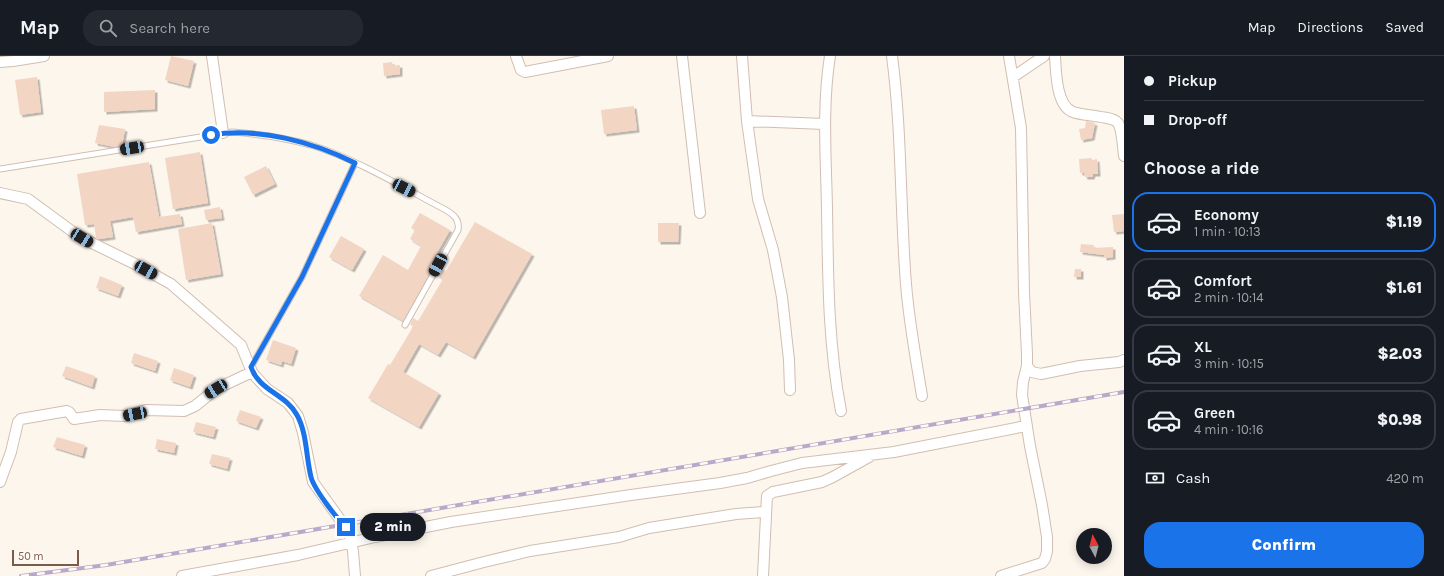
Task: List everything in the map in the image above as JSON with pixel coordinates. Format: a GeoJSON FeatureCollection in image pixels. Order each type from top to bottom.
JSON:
{"type":"FeatureCollection","features":[{"type":"Feature","properties":{"kind":"street"},"geometry":{"type":"LineString","coordinates":[[0,62],[44,56]]}},
{"type":"Feature","properties":{"kind":"street"},"geometry":{"type":"LineString","coordinates":[[212,56],[223,133]]}},
{"type":"Feature","properties":{"kind":"street"},"geometry":{"type":"LineString","coordinates":[[516,56],[522,70],[525,72],[608,56]]}},
{"type":"Feature","properties":{"kind":"street"},"geometry":{"type":"LineString","coordinates":[[682,56],[700,213]]}},
{"type":"Feature","properties":{"kind":"street"},"geometry":{"type":"LineString","coordinates":[[742,56],[747,122],[758,199],[778,271],[787,342],[790,390]]}},
{"type":"Feature","properties":{"kind":"street"},"geometry":{"type":"LineString","coordinates":[[830,56],[825,124],[828,287],[831,349],[841,411]]}},
{"type":"Feature","properties":{"kind":"street"},"geometry":{"type":"LineString","coordinates":[[892,56],[897,102],[906,285],[911,330],[922,396]]}},
{"type":"Feature","properties":{"kind":"street"},"geometry":{"type":"LineString","coordinates":[[1001,576],[1042,563],[1045,559],[1047,551],[1048,537],[1032,460],[1022,395],[1023,382],[1027,366],[1021,128],[1009,56]]}},
{"type":"Feature","properties":{"kind":"street"},"geometry":{"type":"LineString","coordinates":[[1013,77],[1044,56]]}},
{"type":"Feature","properties":{"kind":"street"},"geometry":{"type":"LineString","coordinates":[[1055,56],[1059,94],[1064,105],[1074,112],[1108,118],[1117,123],[1120,127],[1124,156]]}},
{"type":"Feature","properties":{"kind":"street"},"geometry":{"type":"LineString","coordinates":[[747,122],[825,124]]}},
{"type":"Feature","properties":{"kind":"street"},"geometry":{"type":"LineString","coordinates":[[0,193],[28,199],[73,232],[171,284],[241,345],[252,370],[267,389],[288,403],[298,416],[303,433],[312,482],[346,527],[352,543],[355,576]]}},
{"type":"Feature","properties":{"kind":"street"},"geometry":{"type":"LineString","coordinates":[[1027,366],[1032,372],[1041,374],[1080,366],[1124,360]]}},
{"type":"Feature","properties":{"kind":"street"},"geometry":{"type":"LineString","coordinates":[[0,482],[11,452],[18,422],[21,419],[67,412],[69,412],[74,419],[100,415],[126,416],[146,410],[184,411],[195,406],[209,393],[252,370]]}},
{"type":"Feature","properties":{"kind":"street"},"geometry":{"type":"LineString","coordinates":[[182,576],[298,555],[375,537],[469,518],[714,484],[748,478],[802,463],[872,455],[1026,426]]}},
{"type":"Feature","properties":{"kind":"street"},"geometry":{"type":"LineString","coordinates":[[763,576],[765,512],[766,499],[769,494],[822,482],[872,455]]}},
{"type":"Feature","properties":{"kind":"street"},"geometry":{"type":"LineString","coordinates":[[431,576],[530,551],[619,537],[649,528],[736,514],[765,512]]}},
{"type":"Feature","properties":{"kind":"lane"},"geometry":{"type":"LineString","coordinates":[[0,169],[223,133],[243,133],[283,138],[312,146],[339,156],[453,214],[458,223],[458,230],[405,325]]}},
{"type":"Feature","properties":{"kind":"lane"},"geometry":{"type":"LineString","coordinates":[[252,370],[302,277],[355,163]]}},
{"type":"Feature","properties":{"kind":"building"},"geometry":{"type":"Polygon","coordinates":[[[171,56],[194,61],[188,86],[165,80],[171,56]]]}},
{"type":"Feature","properties":{"kind":"building"},"geometry":{"type":"Polygon","coordinates":[[[392,62],[393,66],[400,65],[400,74],[384,76],[383,63],[392,62]]]}},
{"type":"Feature","properties":{"kind":"building"},"geometry":{"type":"Polygon","coordinates":[[[37,77],[41,112],[20,115],[15,80],[37,77]]]}},
{"type":"Feature","properties":{"kind":"building"},"geometry":{"type":"Polygon","coordinates":[[[155,90],[155,109],[104,112],[104,92],[155,90]]]}},
{"type":"Feature","properties":{"kind":"building"},"geometry":{"type":"Polygon","coordinates":[[[634,106],[637,130],[604,134],[601,110],[634,106]]]}},
{"type":"Feature","properties":{"kind":"building"},"geometry":{"type":"Polygon","coordinates":[[[1086,121],[1095,123],[1092,138],[1081,140],[1079,129],[1085,128],[1086,121]]]}},
{"type":"Feature","properties":{"kind":"building"},"geometry":{"type":"Polygon","coordinates":[[[99,125],[125,129],[122,146],[115,147],[95,143],[99,125]]]}},
{"type":"Feature","properties":{"kind":"building"},"geometry":{"type":"Polygon","coordinates":[[[200,152],[208,203],[173,209],[165,158],[200,152]]]}},
{"type":"Feature","properties":{"kind":"building"},"geometry":{"type":"Polygon","coordinates":[[[1092,158],[1092,160],[1097,159],[1098,174],[1093,174],[1092,177],[1085,177],[1084,173],[1080,173],[1079,159],[1092,158]]]}},
{"type":"Feature","properties":{"kind":"building"},"geometry":{"type":"Polygon","coordinates":[[[149,162],[159,217],[180,214],[182,224],[136,232],[133,217],[110,221],[113,237],[96,238],[94,224],[85,225],[77,174],[149,162]]]}},
{"type":"Feature","properties":{"kind":"building"},"geometry":{"type":"Polygon","coordinates":[[[266,166],[275,184],[253,195],[244,177],[266,166]]]}},
{"type":"Feature","properties":{"kind":"building"},"geometry":{"type":"Polygon","coordinates":[[[220,207],[222,218],[206,220],[204,210],[220,207]]]}},
{"type":"Feature","properties":{"kind":"building"},"geometry":{"type":"Polygon","coordinates":[[[420,213],[450,230],[431,263],[434,265],[403,321],[359,296],[383,255],[408,270],[421,246],[410,239],[415,230],[411,228],[420,213]]]}},
{"type":"Feature","properties":{"kind":"building"},"geometry":{"type":"Polygon","coordinates":[[[1124,214],[1124,231],[1114,232],[1112,215],[1124,214]]]}},
{"type":"Feature","properties":{"kind":"building"},"geometry":{"type":"Polygon","coordinates":[[[475,222],[532,254],[473,357],[446,342],[438,355],[419,344],[403,372],[439,393],[419,427],[368,398],[388,364],[390,365],[410,332],[413,326],[410,325],[413,318],[418,321],[443,279],[437,275],[441,269],[446,271],[475,222]]]}},
{"type":"Feature","properties":{"kind":"building"},"geometry":{"type":"Polygon","coordinates":[[[212,223],[221,274],[186,280],[178,229],[212,223]]]}},
{"type":"Feature","properties":{"kind":"building"},"geometry":{"type":"Polygon","coordinates":[[[658,223],[679,223],[678,242],[658,242],[658,223]]]}},
{"type":"Feature","properties":{"kind":"building"},"geometry":{"type":"Polygon","coordinates":[[[341,236],[364,249],[352,270],[329,257],[341,236]]]}},
{"type":"Feature","properties":{"kind":"building"},"geometry":{"type":"Polygon","coordinates":[[[1081,244],[1094,245],[1093,248],[1113,247],[1113,257],[1104,258],[1104,255],[1080,252],[1081,244]]]}},
{"type":"Feature","properties":{"kind":"building"},"geometry":{"type":"Polygon","coordinates":[[[1075,269],[1081,269],[1081,277],[1074,277],[1075,269]]]}},
{"type":"Feature","properties":{"kind":"building"},"geometry":{"type":"Polygon","coordinates":[[[100,276],[122,285],[118,296],[96,288],[100,276]]]}},
{"type":"Feature","properties":{"kind":"building"},"geometry":{"type":"Polygon","coordinates":[[[273,340],[296,348],[291,364],[282,361],[281,365],[266,360],[273,340]]]}},
{"type":"Feature","properties":{"kind":"building"},"geometry":{"type":"Polygon","coordinates":[[[134,353],[158,361],[155,371],[131,363],[134,353]]]}},
{"type":"Feature","properties":{"kind":"building"},"geometry":{"type":"Polygon","coordinates":[[[66,366],[95,376],[92,387],[62,376],[66,366]]]}},
{"type":"Feature","properties":{"kind":"building"},"geometry":{"type":"Polygon","coordinates":[[[174,368],[194,375],[190,387],[170,380],[174,368]]]}},
{"type":"Feature","properties":{"kind":"building"},"geometry":{"type":"Polygon","coordinates":[[[240,410],[261,417],[256,428],[236,421],[240,410]]]}},
{"type":"Feature","properties":{"kind":"building"},"geometry":{"type":"Polygon","coordinates":[[[196,422],[216,427],[213,437],[193,432],[196,422]]]}},
{"type":"Feature","properties":{"kind":"building"},"geometry":{"type":"Polygon","coordinates":[[[57,437],[85,445],[82,456],[53,447],[57,437]]]}},
{"type":"Feature","properties":{"kind":"building"},"geometry":{"type":"Polygon","coordinates":[[[157,439],[176,443],[174,453],[155,449],[157,439]]]}},
{"type":"Feature","properties":{"kind":"building"},"geometry":{"type":"Polygon","coordinates":[[[212,454],[230,458],[227,469],[209,464],[212,454]]]}},
{"type":"Feature","properties":{"kind":"railway"},"geometry":{"type":"LineString","coordinates":[[21,576],[106,565],[1124,392]]}},
{"type":"Feature","properties":{"kind":"route"},"geometry":{"type":"LineString","coordinates":[[211,135],[232,132],[262,134],[283,138],[312,146],[355,163],[312,258],[251,367],[252,372],[267,389],[288,403],[298,416],[303,433],[312,482],[342,524],[346,527]]}}]}
